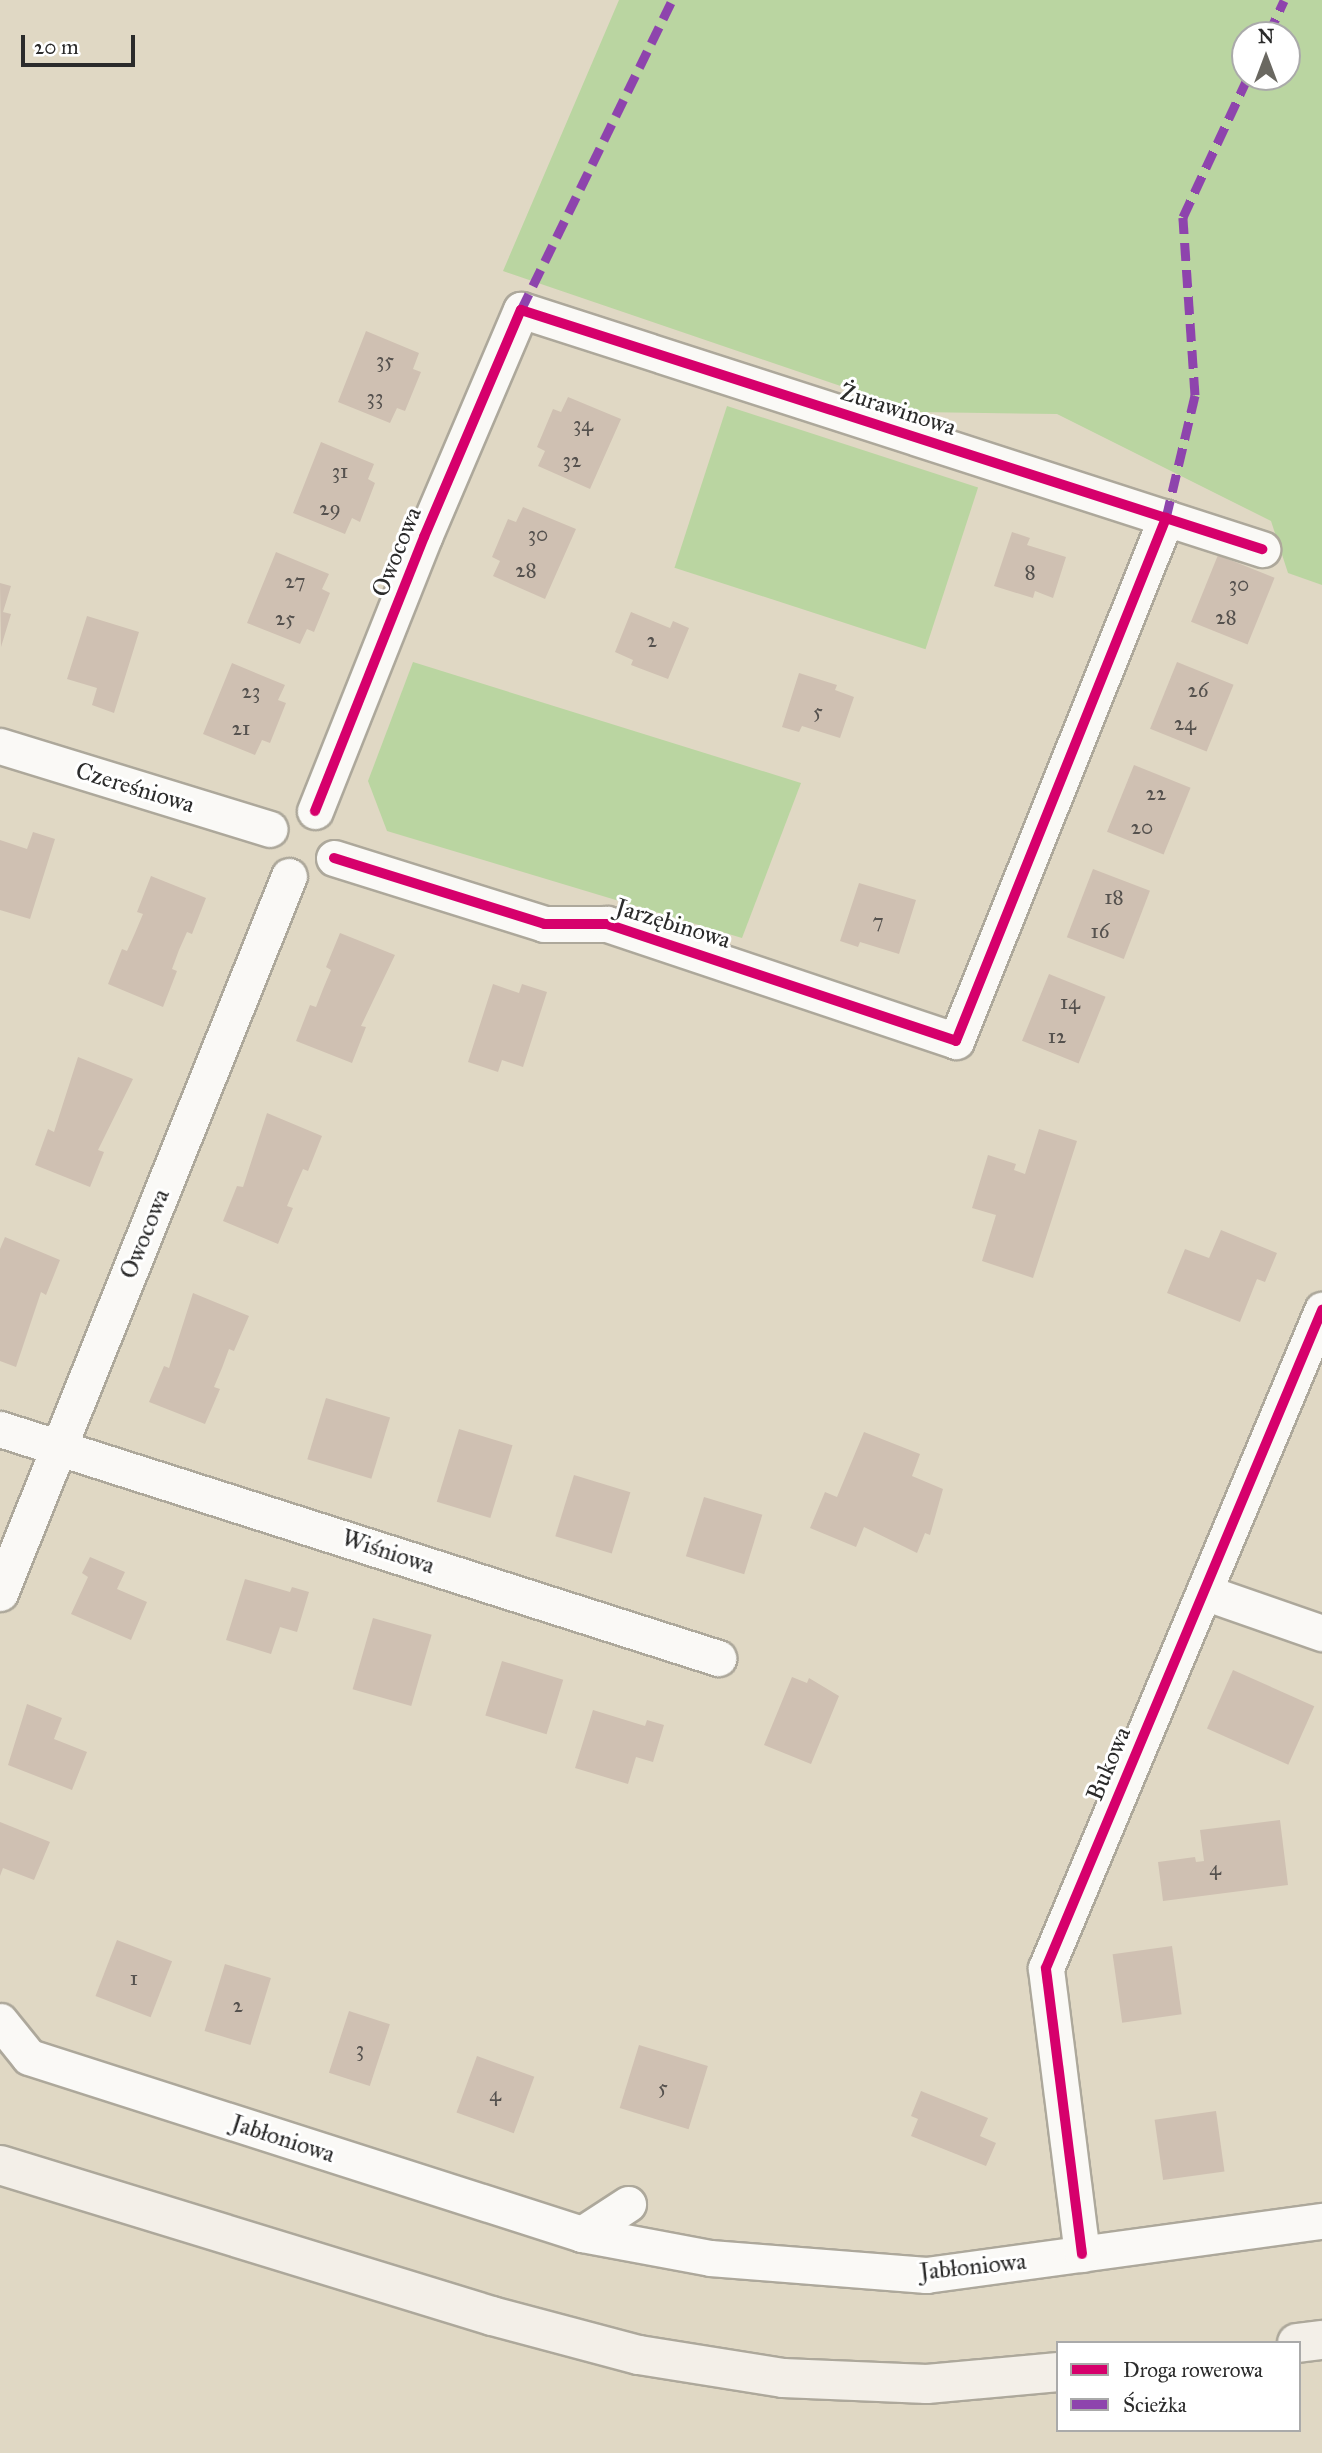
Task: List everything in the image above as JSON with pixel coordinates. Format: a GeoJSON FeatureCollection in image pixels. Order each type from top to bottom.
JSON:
{"type":"FeatureCollection","features":[{"type":"Feature","properties":{"kind":"main road"},"geometry":{"type":"LineString","coordinates":[[0,2165],[492,2316],[639,2355],[783,2378],[887,2383],[927,2384],[1056,2372]]}},
{"type":"Feature","properties":{"kind":"main road"},"geometry":{"type":"LineString","coordinates":[[1301,2343],[1322,2340]]}},
{"type":"Feature","properties":{"kind":"street","name":"Żurawinowa"},"geometry":{"type":"LineString","coordinates":[[522,310],[1262,549]]}},
{"type":"Feature","properties":{"kind":"street","name":"Owocowa"},"geometry":{"type":"LineString","coordinates":[[315,811],[424,537],[522,310]]}},
{"type":"Feature","properties":{"kind":"street","name":"Jarzębinowa"},"geometry":{"type":"LineString","coordinates":[[334,858],[544,924],[607,924],[956,1041],[1166,518]]}},
{"type":"Feature","properties":{"kind":"street","name":"Czereśniowa"},"geometry":{"type":"LineString","coordinates":[[0,746],[270,829]]}},
{"type":"Feature","properties":{"kind":"street"},"geometry":{"type":"LineString","coordinates":[[315,811],[332,825],[337,846],[334,858],[317,875],[289,876],[268,853],[270,829],[284,813],[315,811]]}},
{"type":"Feature","properties":{"kind":"street","name":"Owocowa"},"geometry":{"type":"LineString","coordinates":[[0,1593],[289,876]]}},
{"type":"Feature","properties":{"kind":"street","name":"Bukowa"},"geometry":{"type":"LineString","coordinates":[[1082,2254],[1046,1968],[1322,1310]]}},
{"type":"Feature","properties":{"kind":"street","name":"Wiśniowa"},"geometry":{"type":"LineString","coordinates":[[0,1429],[718,1658]]}},
{"type":"Feature","properties":{"kind":"street"},"geometry":{"type":"LineString","coordinates":[[1204,1592],[1322,1633]]}},
{"type":"Feature","properties":{"kind":"street","name":"Jabłoniowa"},"geometry":{"type":"LineString","coordinates":[[0,2021],[29,2057],[582,2234],[710,2258],[926,2275],[1322,2221]]}},
{"type":"Feature","properties":{"kind":"street"},"geometry":{"type":"LineString","coordinates":[[582,2234],[628,2204]]}},
{"type":"Feature","properties":{"kind":"green space"},"geometry":{"type":"Polygon","coordinates":[[[619,0],[1322,0],[1322,585],[1288,573],[1271,521],[1057,414],[917,412],[503,271],[619,0]]]}},
{"type":"Feature","properties":{"kind":"green space"},"geometry":{"type":"Polygon","coordinates":[[[727,406],[978,488],[926,649],[674,568],[727,406]]]}},
{"type":"Feature","properties":{"kind":"green space"},"geometry":{"type":"Polygon","coordinates":[[[413,662],[801,783],[742,938],[387,831],[368,781],[413,662]]]}},
{"type":"Feature","properties":{"kind":"building"},"geometry":{"type":"Polygon","coordinates":[[[366,331],[419,353],[413,369],[421,372],[405,411],[397,408],[390,423],[338,402],[366,331]]]}},
{"type":"Feature","properties":{"kind":"building"},"geometry":{"type":"Polygon","coordinates":[[[568,397],[621,419],[590,489],[538,466],[545,451],[537,447],[553,409],[561,412],[568,397]]]}},
{"type":"Feature","properties":{"kind":"building"},"geometry":{"type":"Polygon","coordinates":[[[321,442],[374,464],[368,479],[375,483],[360,522],[352,518],[345,534],[293,513],[321,442]]]}},
{"type":"Feature","properties":{"kind":"building"},"geometry":{"type":"Polygon","coordinates":[[[523,507],[576,529],[545,599],[493,576],[500,561],[492,557],[508,519],[516,522],[523,507]]]}},
{"type":"Feature","properties":{"kind":"building"},"geometry":{"type":"Polygon","coordinates":[[[1012,532],[1030,538],[1027,545],[1066,557],[1053,598],[1035,591],[1033,598],[994,586],[1012,532]]]}},
{"type":"Feature","properties":{"kind":"building"},"geometry":{"type":"Polygon","coordinates":[[[276,552],[329,574],[322,589],[330,593],[314,632],[307,629],[300,644],[247,623],[276,552]]]}},
{"type":"Feature","properties":{"kind":"building"},"geometry":{"type":"Polygon","coordinates":[[[1218,555],[1275,578],[1248,645],[1191,622],[1218,555]]]}},
{"type":"Feature","properties":{"kind":"building"},"geometry":{"type":"Polygon","coordinates":[[[0,583],[11,586],[3,612],[11,614],[1,647],[0,583]]]}},
{"type":"Feature","properties":{"kind":"building"},"geometry":{"type":"Polygon","coordinates":[[[631,612],[670,628],[673,621],[689,628],[668,679],[631,665],[633,660],[615,652],[631,612]]]}},
{"type":"Feature","properties":{"kind":"building"},"geometry":{"type":"Polygon","coordinates":[[[87,616],[139,632],[114,713],[92,705],[97,688],[67,679],[87,616]]]}},
{"type":"Feature","properties":{"kind":"building"},"geometry":{"type":"Polygon","coordinates":[[[1177,662],[1234,685],[1207,752],[1150,729],[1177,662]]]}},
{"type":"Feature","properties":{"kind":"building"},"geometry":{"type":"Polygon","coordinates":[[[232,663],[285,685],[278,700],[286,703],[270,743],[262,740],[255,755],[203,734],[232,663]]]}},
{"type":"Feature","properties":{"kind":"building"},"geometry":{"type":"Polygon","coordinates":[[[799,673],[837,685],[835,690],[854,697],[840,738],[802,726],[799,732],[782,727],[799,673]]]}},
{"type":"Feature","properties":{"kind":"building"},"geometry":{"type":"Polygon","coordinates":[[[1134,765],[1191,788],[1164,855],[1107,832],[1134,765]]]}},
{"type":"Feature","properties":{"kind":"building"},"geometry":{"type":"Polygon","coordinates":[[[33,832],[55,839],[30,919],[0,910],[0,840],[27,849],[33,832]]]}},
{"type":"Feature","properties":{"kind":"building"},"geometry":{"type":"Polygon","coordinates":[[[1093,869],[1150,891],[1124,959],[1067,937],[1093,869]]]}},
{"type":"Feature","properties":{"kind":"building"},"geometry":{"type":"Polygon","coordinates":[[[151,876],[206,898],[192,934],[187,932],[179,950],[172,969],[177,971],[163,1007],[108,984],[122,949],[127,951],[143,914],[137,912],[151,876]]]}},
{"type":"Feature","properties":{"kind":"building"},"geometry":{"type":"Polygon","coordinates":[[[859,883],[916,900],[899,954],[860,942],[858,947],[840,941],[859,883]]]}},
{"type":"Feature","properties":{"kind":"building"},"geometry":{"type":"Polygon","coordinates":[[[340,933],[395,955],[361,1026],[366,1027],[352,1063],[296,1041],[310,1005],[316,1007],[331,970],[326,967],[340,933]]]}},
{"type":"Feature","properties":{"kind":"building"},"geometry":{"type":"Polygon","coordinates":[[[1049,974],[1106,997],[1079,1064],[1022,1041],[1049,974]]]}},
{"type":"Feature","properties":{"kind":"building"},"geometry":{"type":"Polygon","coordinates":[[[493,984],[519,993],[522,984],[547,992],[523,1067],[502,1060],[498,1072],[468,1062],[493,984]]]}},
{"type":"Feature","properties":{"kind":"building"},"geometry":{"type":"Polygon","coordinates":[[[78,1057],[133,1079],[98,1150],[104,1152],[90,1187],[35,1165],[48,1129],[54,1132],[78,1057]]]}},
{"type":"Feature","properties":{"kind":"building"},"geometry":{"type":"Polygon","coordinates":[[[267,1113],[322,1136],[308,1171],[303,1169],[287,1206],[293,1208],[278,1244],[223,1221],[237,1186],[243,1187],[267,1113]]]}},
{"type":"Feature","properties":{"kind":"building"},"geometry":{"type":"Polygon","coordinates":[[[1039,1129],[1077,1141],[1033,1278],[982,1261],[996,1215],[972,1208],[988,1155],[1016,1164],[1014,1170],[1025,1174],[1039,1129]]]}},
{"type":"Feature","properties":{"kind":"building"},"geometry":{"type":"Polygon","coordinates":[[[1221,1230],[1277,1253],[1265,1282],[1257,1279],[1240,1322],[1167,1293],[1185,1249],[1209,1258],[1221,1230]]]}},
{"type":"Feature","properties":{"kind":"building"},"geometry":{"type":"Polygon","coordinates":[[[5,1237],[60,1260],[46,1295],[41,1292],[16,1367],[0,1361],[0,1249],[5,1237]]]}},
{"type":"Feature","properties":{"kind":"building"},"geometry":{"type":"Polygon","coordinates":[[[193,1293],[249,1316],[234,1351],[229,1349],[214,1387],[220,1389],[205,1424],[149,1402],[164,1366],[169,1368],[193,1293]]]}},
{"type":"Feature","properties":{"kind":"building"},"geometry":{"type":"Polygon","coordinates":[[[326,1398],[390,1418],[371,1479],[307,1459],[326,1398]]]}},
{"type":"Feature","properties":{"kind":"building"},"geometry":{"type":"Polygon","coordinates":[[[459,1429],[513,1445],[490,1518],[437,1502],[459,1429]]]}},
{"type":"Feature","properties":{"kind":"building"},"geometry":{"type":"Polygon","coordinates":[[[864,1432],[920,1454],[912,1476],[943,1489],[930,1535],[925,1533],[917,1553],[864,1527],[856,1547],[810,1528],[825,1492],[837,1497],[864,1432]]]}},
{"type":"Feature","properties":{"kind":"building"},"geometry":{"type":"Polygon","coordinates":[[[574,1475],[630,1492],[612,1553],[555,1536],[574,1475]]]}},
{"type":"Feature","properties":{"kind":"building"},"geometry":{"type":"Polygon","coordinates":[[[704,1497],[762,1515],[744,1574],[686,1556],[704,1497]]]}},
{"type":"Feature","properties":{"kind":"building"},"geometry":{"type":"Polygon","coordinates":[[[90,1557],[125,1572],[117,1589],[147,1602],[131,1640],[71,1614],[88,1577],[82,1573],[90,1557]]]}},
{"type":"Feature","properties":{"kind":"building"},"geometry":{"type":"Polygon","coordinates":[[[245,1579],[290,1592],[292,1587],[309,1592],[297,1632],[280,1627],[271,1654],[226,1640],[245,1579]]]}},
{"type":"Feature","properties":{"kind":"building"},"geometry":{"type":"Polygon","coordinates":[[[373,1618],[432,1635],[411,1706],[353,1689],[373,1618]]]}},
{"type":"Feature","properties":{"kind":"building"},"geometry":{"type":"Polygon","coordinates":[[[502,1661],[563,1680],[547,1734],[485,1716],[502,1661]]]}},
{"type":"Feature","properties":{"kind":"building"},"geometry":{"type":"Polygon","coordinates":[[[1233,1670],[1314,1706],[1288,1765],[1207,1728],[1233,1670]]]}},
{"type":"Feature","properties":{"kind":"building"},"geometry":{"type":"Polygon","coordinates":[[[792,1677],[807,1683],[809,1678],[839,1696],[811,1764],[764,1745],[792,1677]]]}},
{"type":"Feature","properties":{"kind":"building"},"geometry":{"type":"Polygon","coordinates":[[[27,1704],[62,1718],[54,1739],[87,1752],[72,1790],[8,1765],[27,1704]]]}},
{"type":"Feature","properties":{"kind":"building"},"geometry":{"type":"Polygon","coordinates":[[[593,1710],[645,1726],[647,1720],[664,1725],[653,1762],[636,1757],[628,1784],[575,1768],[593,1710]]]}},
{"type":"Feature","properties":{"kind":"building"},"geometry":{"type":"Polygon","coordinates":[[[1280,1820],[1288,1885],[1163,1901],[1158,1862],[1195,1857],[1196,1862],[1204,1861],[1200,1830],[1280,1820]]]}},
{"type":"Feature","properties":{"kind":"building"},"geometry":{"type":"Polygon","coordinates":[[[0,1822],[50,1842],[34,1880],[3,1868],[0,1876],[0,1822]]]}},
{"type":"Feature","properties":{"kind":"building"},"geometry":{"type":"Polygon","coordinates":[[[117,1940],[172,1961],[151,2017],[95,1996],[117,1940]]]}},
{"type":"Feature","properties":{"kind":"building"},"geometry":{"type":"Polygon","coordinates":[[[1172,1946],[1182,2014],[1122,2023],[1113,1954],[1172,1946]]]}},
{"type":"Feature","properties":{"kind":"building"},"geometry":{"type":"Polygon","coordinates":[[[225,1964],[271,1978],[250,2045],[205,2031],[225,1964]]]}},
{"type":"Feature","properties":{"kind":"building"},"geometry":{"type":"Polygon","coordinates":[[[349,2011],[390,2024],[370,2086],[329,2073],[349,2011]]]}},
{"type":"Feature","properties":{"kind":"building"},"geometry":{"type":"Polygon","coordinates":[[[639,2045],[708,2066],[689,2129],[620,2108],[639,2045]]]}},
{"type":"Feature","properties":{"kind":"building"},"geometry":{"type":"Polygon","coordinates":[[[477,2056],[534,2077],[514,2133],[456,2112],[477,2056]]]}},
{"type":"Feature","properties":{"kind":"building"},"geometry":{"type":"Polygon","coordinates":[[[921,2091],[988,2118],[980,2136],[996,2143],[986,2166],[911,2136],[918,2119],[911,2116],[921,2091]]]}},
{"type":"Feature","properties":{"kind":"building"},"geometry":{"type":"Polygon","coordinates":[[[1216,2111],[1224,2171],[1163,2180],[1155,2120],[1216,2111]]]}},
{"type":"Feature","properties":{"kind":"marked path"},"geometry":{"type":"LineString","coordinates":[[521,310],[672,0]]}},
{"type":"Feature","properties":{"kind":"marked path"},"geometry":{"type":"LineString","coordinates":[[1274,21],[1284,0]]}},
{"type":"Feature","properties":{"kind":"marked path"},"geometry":{"type":"LineString","coordinates":[[1166,518],[1195,395],[1183,217],[1242,91]]}},
{"type":"Feature","properties":{"kind":"cycle path"},"geometry":{"type":"LineString","coordinates":[[315,811],[424,537],[521,310],[1262,549]]}},
{"type":"Feature","properties":{"kind":"cycle path"},"geometry":{"type":"LineString","coordinates":[[334,858],[544,924],[607,924],[956,1041],[1166,518]]}},
{"type":"Feature","properties":{"kind":"cycle path"},"geometry":{"type":"LineString","coordinates":[[1082,2254],[1046,1968],[1322,1310]]}}]}
